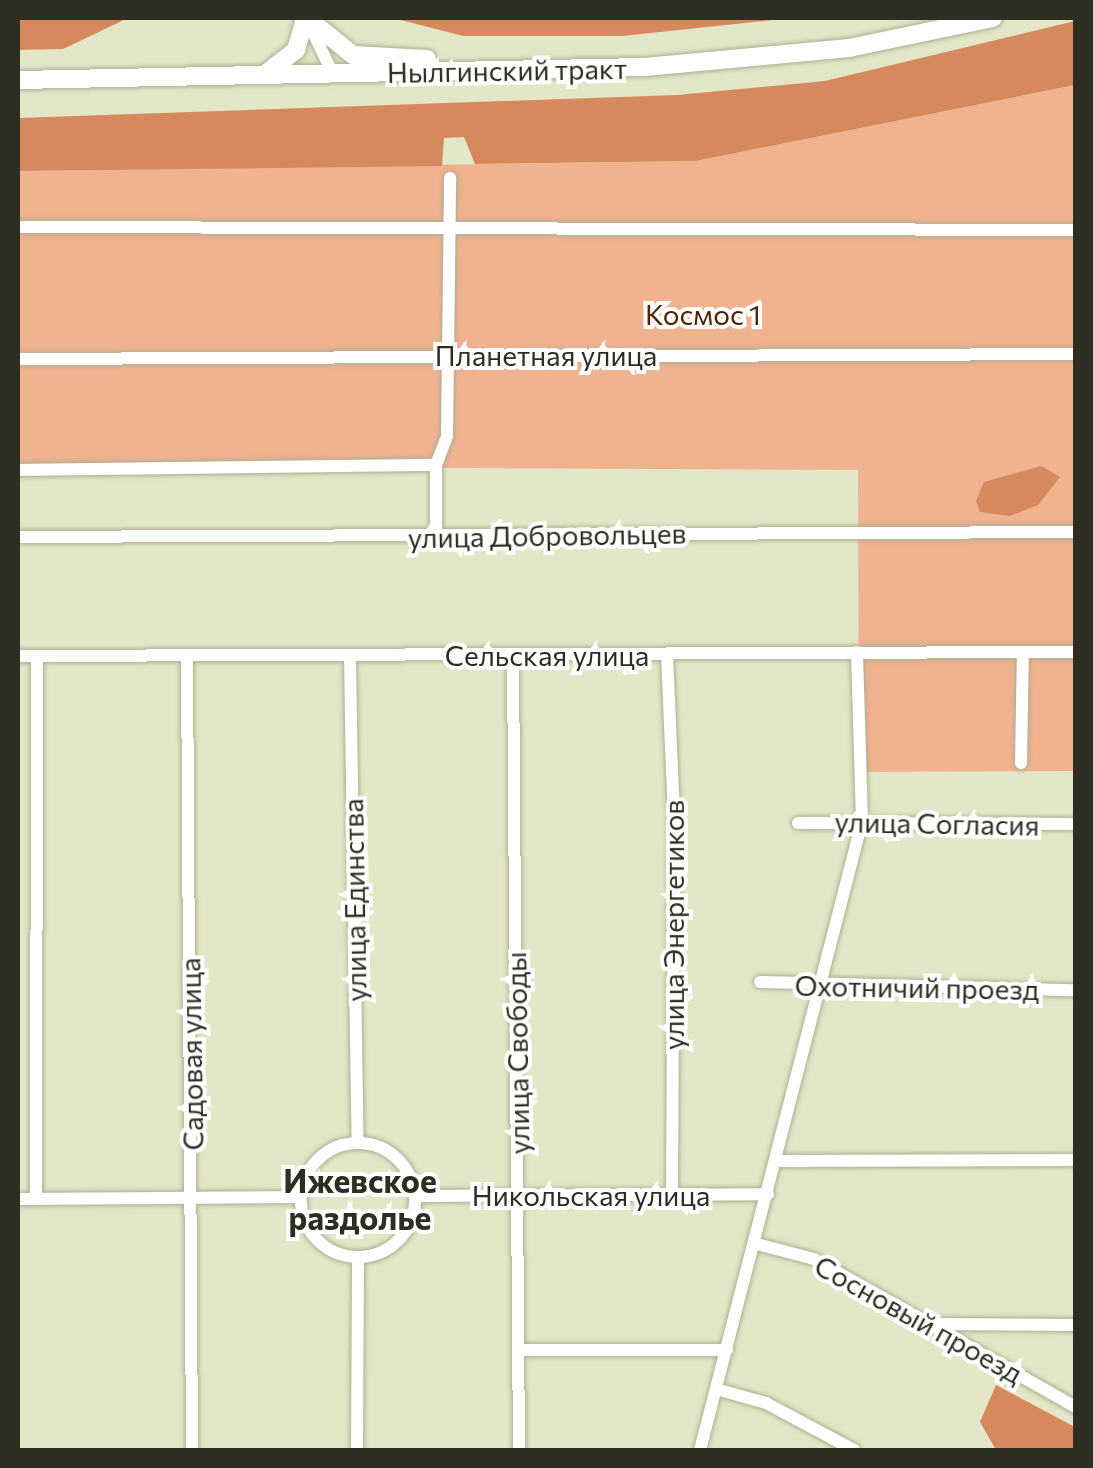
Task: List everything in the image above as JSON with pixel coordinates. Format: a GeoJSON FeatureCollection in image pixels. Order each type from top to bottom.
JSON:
{"type":"FeatureCollection","features":[{"type":"Feature","properties":{"kind":"main road"},"geometry":{"type":"LineString","coordinates":[[264,75],[296,50],[306,18],[339,47],[366,59],[581,58],[616,68]]}},
{"type":"Feature","properties":{"kind":"main road","name":"Нылгинский тракт"},"geometry":{"type":"LineString","coordinates":[[18,80],[616,68],[849,48],[993,18]]}},
{"type":"Feature","properties":{"kind":"street"},"geometry":{"type":"LineString","coordinates":[[306,18],[332,74]]}},
{"type":"Feature","properties":{"kind":"street"},"geometry":{"type":"LineString","coordinates":[[436,537],[436,465],[447,436],[446,230],[450,178]]}},
{"type":"Feature","properties":{"kind":"street"},"geometry":{"type":"LineString","coordinates":[[18,227],[1076,230]]}},
{"type":"Feature","properties":{"kind":"street","name":"Планетная улица"},"geometry":{"type":"LineString","coordinates":[[18,360],[1076,354]]}},
{"type":"Feature","properties":{"kind":"street"},"geometry":{"type":"LineString","coordinates":[[18,470],[436,465]]}},
{"type":"Feature","properties":{"kind":"street","name":"улица Добровольцев"},"geometry":{"type":"LineString","coordinates":[[18,537],[1076,532]]}},
{"type":"Feature","properties":{"kind":"street"},"geometry":{"type":"LineString","coordinates":[[700,1450],[757,1244],[862,822],[858,652]]}},
{"type":"Feature","properties":{"kind":"street"},"geometry":{"type":"LineString","coordinates":[[1022,763],[1023,652]]}},
{"type":"Feature","properties":{"kind":"street","name":"Сельская улица"},"geometry":{"type":"LineString","coordinates":[[18,656],[1076,652]]}},
{"type":"Feature","properties":{"kind":"street","name":"улица Свободы"},"geometry":{"type":"LineString","coordinates":[[513,655],[519,1450]]}},
{"type":"Feature","properties":{"kind":"street","name":"улица Энергетиков"},"geometry":{"type":"LineString","coordinates":[[666,655],[674,815],[672,1195]]}},
{"type":"Feature","properties":{"kind":"street"},"geometry":{"type":"LineString","coordinates":[[36,1199],[37,656]]}},
{"type":"Feature","properties":{"kind":"street","name":"Садовая улица"},"geometry":{"type":"LineString","coordinates":[[187,657],[192,1450]]}},
{"type":"Feature","properties":{"kind":"street","name":"улица Единства"},"geometry":{"type":"LineString","coordinates":[[350,657],[358,1143]]}},
{"type":"Feature","properties":{"kind":"street","name":"улица Согласия"},"geometry":{"type":"LineString","coordinates":[[798,823],[1076,824]]}},
{"type":"Feature","properties":{"kind":"street","name":"Охотничий проезд"},"geometry":{"type":"LineString","coordinates":[[760,982],[822,988],[1076,990]]}},
{"type":"Feature","properties":{"kind":"street"},"geometry":{"type":"LineString","coordinates":[[358,1143],[374,1146],[402,1164],[415,1196],[406,1232],[393,1246],[358,1258],[323,1246],[310,1232],[300,1197],[304,1180],[325,1153],[358,1143]]}},
{"type":"Feature","properties":{"kind":"street"},"geometry":{"type":"LineString","coordinates":[[777,1161],[1076,1160]]}},
{"type":"Feature","properties":{"kind":"street","name":"Никольская улица"},"geometry":{"type":"LineString","coordinates":[[415,1196],[768,1194]]}},
{"type":"Feature","properties":{"kind":"street"},"geometry":{"type":"LineString","coordinates":[[21,1199],[300,1197]]}},
{"type":"Feature","properties":{"kind":"street","name":"Сосновый проезд"},"geometry":{"type":"LineString","coordinates":[[757,1244],[814,1259],[936,1324],[1076,1406]]}},
{"type":"Feature","properties":{"kind":"street"},"geometry":{"type":"LineString","coordinates":[[357,1450],[358,1258]]}},
{"type":"Feature","properties":{"kind":"street"},"geometry":{"type":"LineString","coordinates":[[936,1324],[1076,1325]]}},
{"type":"Feature","properties":{"kind":"street"},"geometry":{"type":"LineString","coordinates":[[519,1350],[726,1350]]}},
{"type":"Feature","properties":{"kind":"street"},"geometry":{"type":"LineString","coordinates":[[716,1389],[766,1402],[854,1450]]}},
{"type":"Feature","properties":{"kind":"green space","name":"Космос 1"},"geometry":{"type":"Polygon","coordinates":[[[1075,85],[1075,771],[859,772],[858,470],[18,466],[18,171],[696,161],[1075,85]]]}},
{"type":"Feature","properties":{"kind":"shaded area"},"geometry":{"type":"Polygon","coordinates":[[[18,18],[128,18],[63,49],[18,50],[18,18]]]}},
{"type":"Feature","properties":{"kind":"shaded area"},"geometry":{"type":"Polygon","coordinates":[[[393,18],[791,18],[622,36],[463,36],[393,18]]]}},
{"type":"Feature","properties":{"kind":"shaded area"},"geometry":{"type":"Polygon","coordinates":[[[1075,21],[1075,85],[696,161],[475,164],[464,137],[444,138],[442,166],[18,171],[18,118],[677,95],[825,81],[1075,21]]]}},
{"type":"Feature","properties":{"kind":"shaded area"},"geometry":{"type":"Polygon","coordinates":[[[1041,466],[1060,477],[1038,505],[1010,516],[980,512],[976,501],[984,482],[1041,466]]]}},
{"type":"Feature","properties":{"kind":"shaded area"},"geometry":{"type":"Polygon","coordinates":[[[996,1385],[1075,1427],[1075,1450],[996,1450],[980,1422],[996,1385]]]}},
{"type":"Feature","properties":{"kind":"district","name":"Ижевское раздолье"},"geometry":{"type":"Point","coordinates":[360,1200]}}]}
